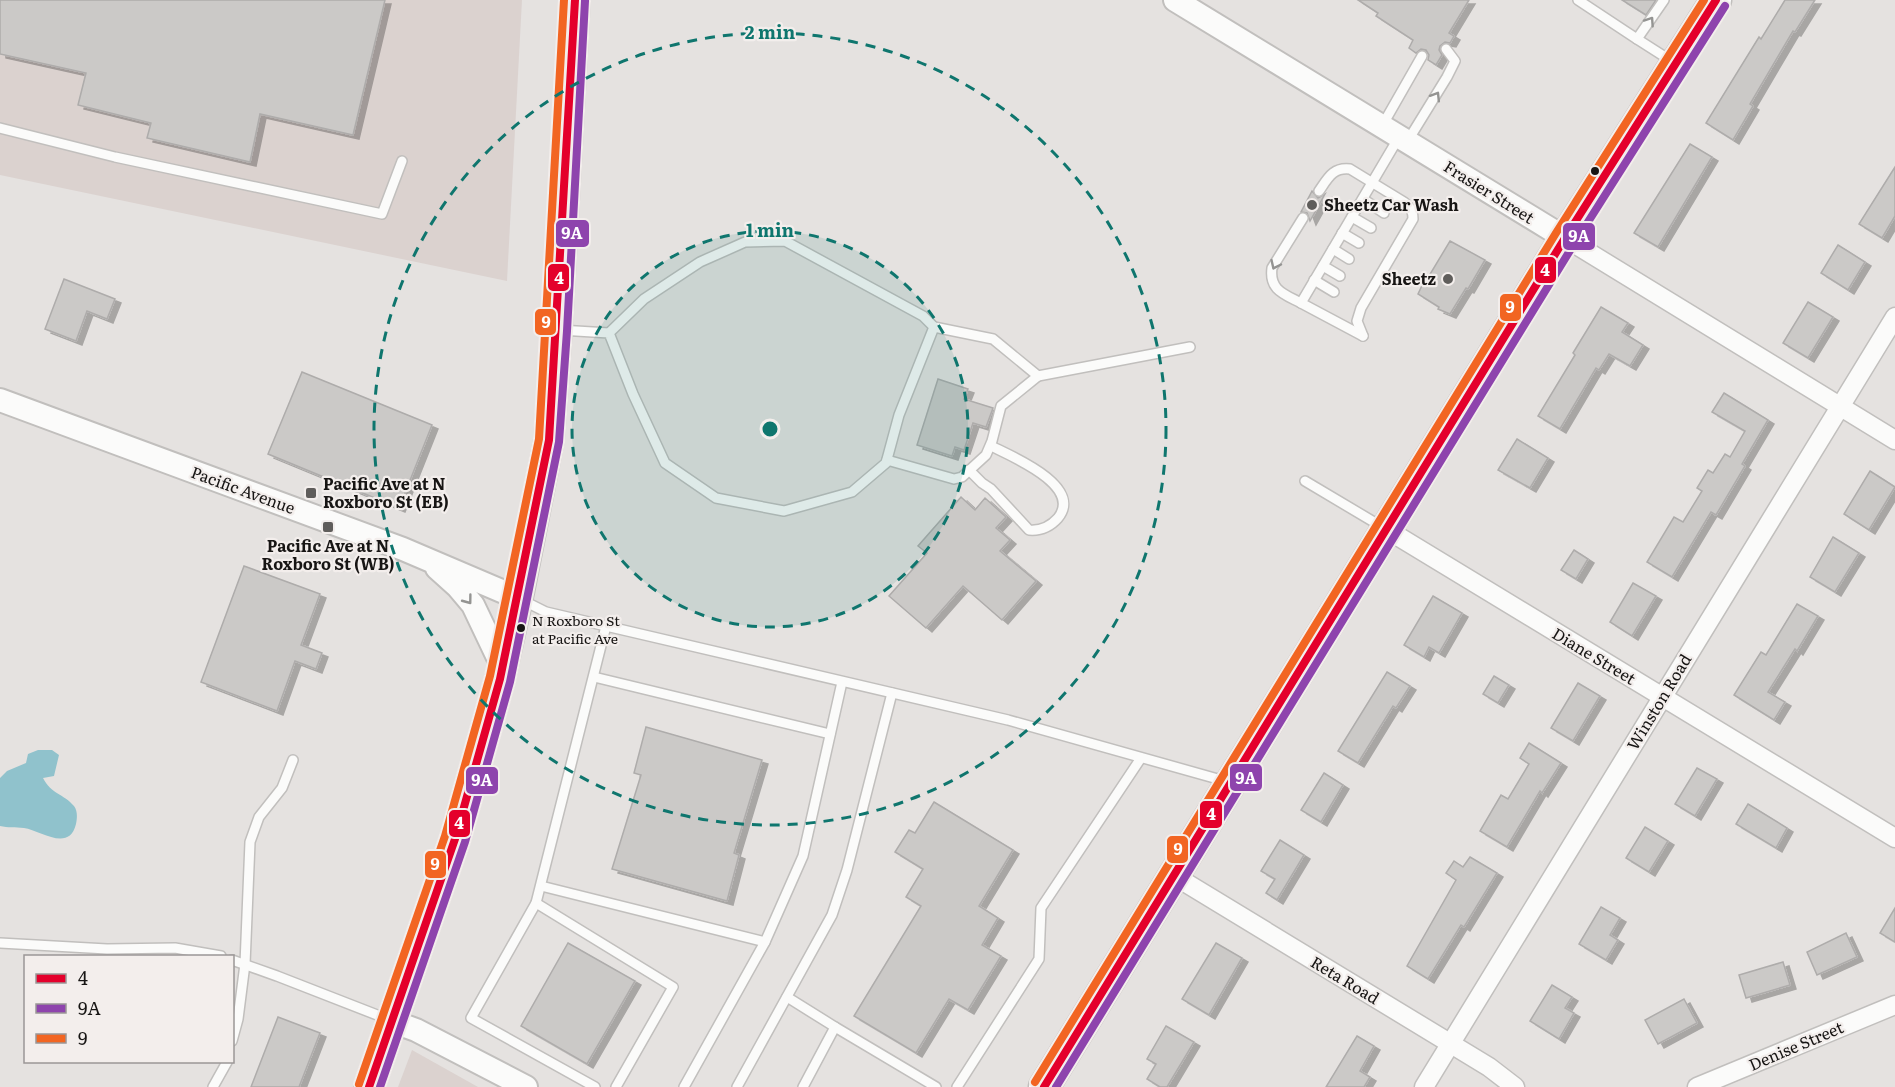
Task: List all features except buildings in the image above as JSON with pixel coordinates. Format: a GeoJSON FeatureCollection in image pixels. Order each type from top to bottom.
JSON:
{"type":"FeatureCollection","features":[{"type":"Feature","properties":{"kind":"highway"},"geometry":{"type":"LineString","coordinates":[[1044,1087],[1565,238],[1716,0]]}},
{"type":"Feature","properties":{"kind":"main road"},"geometry":{"type":"LineString","coordinates":[[369,1087],[456,839],[503,668],[549,440],[575,0]]}},
{"type":"Feature","properties":{"kind":"street","name":"Frasier Street"},"geometry":{"type":"LineString","coordinates":[[1175,0],[1895,440]]}},
{"type":"Feature","properties":{"kind":"street","name":"Winston Road"},"geometry":{"type":"LineString","coordinates":[[1424,1087],[1895,317]]}},
{"type":"Feature","properties":{"kind":"street","name":"Pacific Avenue"},"geometry":{"type":"LineString","coordinates":[[0,400],[427,559],[518,598]]}},
{"type":"Feature","properties":{"kind":"street","name":"Diane Street"},"geometry":{"type":"LineString","coordinates":[[1386,529],[1895,838]]}},
{"type":"Feature","properties":{"kind":"street"},"geometry":{"type":"LineString","coordinates":[[427,559],[457,586],[473,605],[503,668]]}},
{"type":"Feature","properties":{"kind":"street","name":"Reta Road"},"geometry":{"type":"LineString","coordinates":[[1173,876],[1489,1067],[1515,1087]]}},
{"type":"Feature","properties":{"kind":"street","name":"Denise Street"},"geometry":{"type":"LineString","coordinates":[[1696,1087],[1895,1005]]}},
{"type":"Feature","properties":{"kind":"street"},"geometry":{"type":"LineString","coordinates":[[391,1021],[416,1030],[526,1087]]}},
{"type":"Feature","properties":{"kind":"lane"},"geometry":{"type":"LineString","coordinates":[[1578,0],[1675,63]]}},
{"type":"Feature","properties":{"kind":"lane"},"geometry":{"type":"LineString","coordinates":[[1637,39],[1664,0]]}},
{"type":"Feature","properties":{"kind":"lane"},"geometry":{"type":"LineString","coordinates":[[1396,135],[1448,77],[1455,62],[1446,49]]}},
{"type":"Feature","properties":{"kind":"lane"},"geometry":{"type":"LineString","coordinates":[[1300,303],[1363,199],[1396,135],[1422,56]]}},
{"type":"Feature","properties":{"kind":"lane"},"geometry":{"type":"LineString","coordinates":[[0,128],[115,158],[382,214],[402,161]]}},
{"type":"Feature","properties":{"kind":"lane"},"geometry":{"type":"LineString","coordinates":[[1303,218],[1272,268],[1273,286],[1277,291],[1363,336],[1357,321],[1357,305],[1404,225],[1413,219],[1411,208],[1350,169],[1342,168],[1333,171],[1319,191]]}},
{"type":"Feature","properties":{"kind":"lane"},"geometry":{"type":"LineString","coordinates":[[1363,199],[1384,213]]}},
{"type":"Feature","properties":{"kind":"lane"},"geometry":{"type":"LineString","coordinates":[[1352,217],[1371,228]]}},
{"type":"Feature","properties":{"kind":"lane"},"geometry":{"type":"LineString","coordinates":[[1342,233],[1359,243]]}},
{"type":"Feature","properties":{"kind":"lane"},"geometry":{"type":"LineString","coordinates":[[557,330],[609,333],[644,299],[700,262],[745,242],[785,241],[923,316],[934,327],[993,339],[1038,376]]}},
{"type":"Feature","properties":{"kind":"lane"},"geometry":{"type":"LineString","coordinates":[[1333,249],[1348,259]]}},
{"type":"Feature","properties":{"kind":"lane"},"geometry":{"type":"LineString","coordinates":[[1323,266],[1340,276]]}},
{"type":"Feature","properties":{"kind":"lane"},"geometry":{"type":"LineString","coordinates":[[1314,280],[1334,292]]}},
{"type":"Feature","properties":{"kind":"lane"},"geometry":{"type":"LineString","coordinates":[[609,333],[633,394],[665,463],[716,498],[784,511],[852,492],[886,463],[899,415],[934,327]]}},
{"type":"Feature","properties":{"kind":"lane"},"geometry":{"type":"LineString","coordinates":[[886,460],[954,479],[962,477],[986,454],[991,446],[1001,406],[1038,376],[1190,347]]}},
{"type":"Feature","properties":{"kind":"lane"},"geometry":{"type":"LineString","coordinates":[[969,470],[981,483],[991,489],[1029,530],[1037,531],[1056,520],[1061,513],[1063,499],[1056,487],[1022,462],[991,446]]}},
{"type":"Feature","properties":{"kind":"lane"},"geometry":{"type":"LineString","coordinates":[[1305,481],[1386,529]]}},
{"type":"Feature","properties":{"kind":"lane"},"geometry":{"type":"LineString","coordinates":[[518,598],[546,612],[1008,720],[1230,782]]}},
{"type":"Feature","properties":{"kind":"lane"},"geometry":{"type":"LineString","coordinates":[[595,1087],[471,1018],[536,903],[606,626]]}},
{"type":"Feature","properties":{"kind":"lane"},"geometry":{"type":"LineString","coordinates":[[594,678],[830,735]]}},
{"type":"Feature","properties":{"kind":"lane"},"geometry":{"type":"LineString","coordinates":[[684,1087],[765,942],[803,856],[842,682]]}},
{"type":"Feature","properties":{"kind":"lane"},"geometry":{"type":"LineString","coordinates":[[737,1087],[832,915],[847,870],[892,693]]}},
{"type":"Feature","properties":{"kind":"lane"},"geometry":{"type":"LineString","coordinates":[[957,1087],[1039,959],[1041,908],[1141,758]]}},
{"type":"Feature","properties":{"kind":"lane"},"geometry":{"type":"LineString","coordinates":[[234,1034],[245,964],[250,842],[260,817],[282,788],[293,760]]}},
{"type":"Feature","properties":{"kind":"lane"},"geometry":{"type":"LineString","coordinates":[[541,886],[765,942]]}},
{"type":"Feature","properties":{"kind":"lane"},"geometry":{"type":"LineString","coordinates":[[536,903],[673,987],[616,1087]]}},
{"type":"Feature","properties":{"kind":"lane"},"geometry":{"type":"LineString","coordinates":[[0,943],[107,949],[176,948],[211,955]]}},
{"type":"Feature","properties":{"kind":"lane"},"geometry":{"type":"LineString","coordinates":[[234,961],[391,1021]]}},
{"type":"Feature","properties":{"kind":"lane"},"geometry":{"type":"LineString","coordinates":[[787,997],[936,1087]]}},
{"type":"Feature","properties":{"kind":"lane"},"geometry":{"type":"LineString","coordinates":[[803,1087],[835,1027]]}},
{"type":"Feature","properties":{"kind":"lane"},"geometry":{"type":"LineString","coordinates":[[213,1087],[226,1063]]}},
{"type":"Feature","properties":{"kind":"shaded area"},"geometry":{"type":"Polygon","coordinates":[[[0,0],[522,0],[507,281],[0,175],[0,0]]]}},
{"type":"Feature","properties":{"kind":"shaded area"},"geometry":{"type":"Polygon","coordinates":[[[412,1050],[478,1087],[398,1087],[412,1050]]]}},
{"type":"Feature","properties":{"kind":"water"},"geometry":{"type":"Polygon","coordinates":[[[38,750],[52,750],[59,755],[54,776],[43,778],[50,787],[70,802],[77,815],[72,833],[61,839],[24,828],[0,826],[0,778],[7,771],[26,763],[28,754],[38,750]]]}},
{"type":"Feature","properties":{"kind":"transit line","name":"9"},"geometry":{"type":"LineString","coordinates":[[359,1084],[445,836],[490,676],[539,439],[564,0]]}},
{"type":"Feature","properties":{"kind":"transit line","name":"4"},"geometry":{"type":"LineString","coordinates":[[369,1087],[455,839],[500,679],[549,440],[575,0]]}},
{"type":"Feature","properties":{"kind":"transit line","name":"9"},"geometry":{"type":"LineString","coordinates":[[1035,1082],[1556,233],[1704,0]]}},
{"type":"Feature","properties":{"kind":"transit line","name":"4"},"geometry":{"type":"LineString","coordinates":[[1044,1087],[1565,238],[1716,0]]}},
{"type":"Feature","properties":{"kind":"transit line","name":"9A"},"geometry":{"type":"LineString","coordinates":[[380,1087],[465,842],[510,682],[559,442],[585,1]]}},
{"type":"Feature","properties":{"kind":"transit line","name":"9A"},"geometry":{"type":"LineString","coordinates":[[1056,1087],[1574,244],[1725,6]]}},
{"type":"Feature","properties":{"kind":"place","name":"Sheetz Car Wash"},"geometry":{"type":"Point","coordinates":[1312,205]}},
{"type":"Feature","properties":{"kind":"place","name":"Sheetz"},"geometry":{"type":"Point","coordinates":[1448,279]}},
{"type":"Feature","properties":{"kind":"place","name":"Pacific Ave at N Roxboro St (EB)"},"geometry":{"type":"Point","coordinates":[311,493]}},
{"type":"Feature","properties":{"kind":"place","name":"Pacific Ave at N Roxboro St (WB)"},"geometry":{"type":"Point","coordinates":[328,527]}},
{"type":"Feature","properties":{"kind":"place","name":"N Roxboro St at Pacific Ave"},"geometry":{"type":"Point","coordinates":[521,628]}}]}
